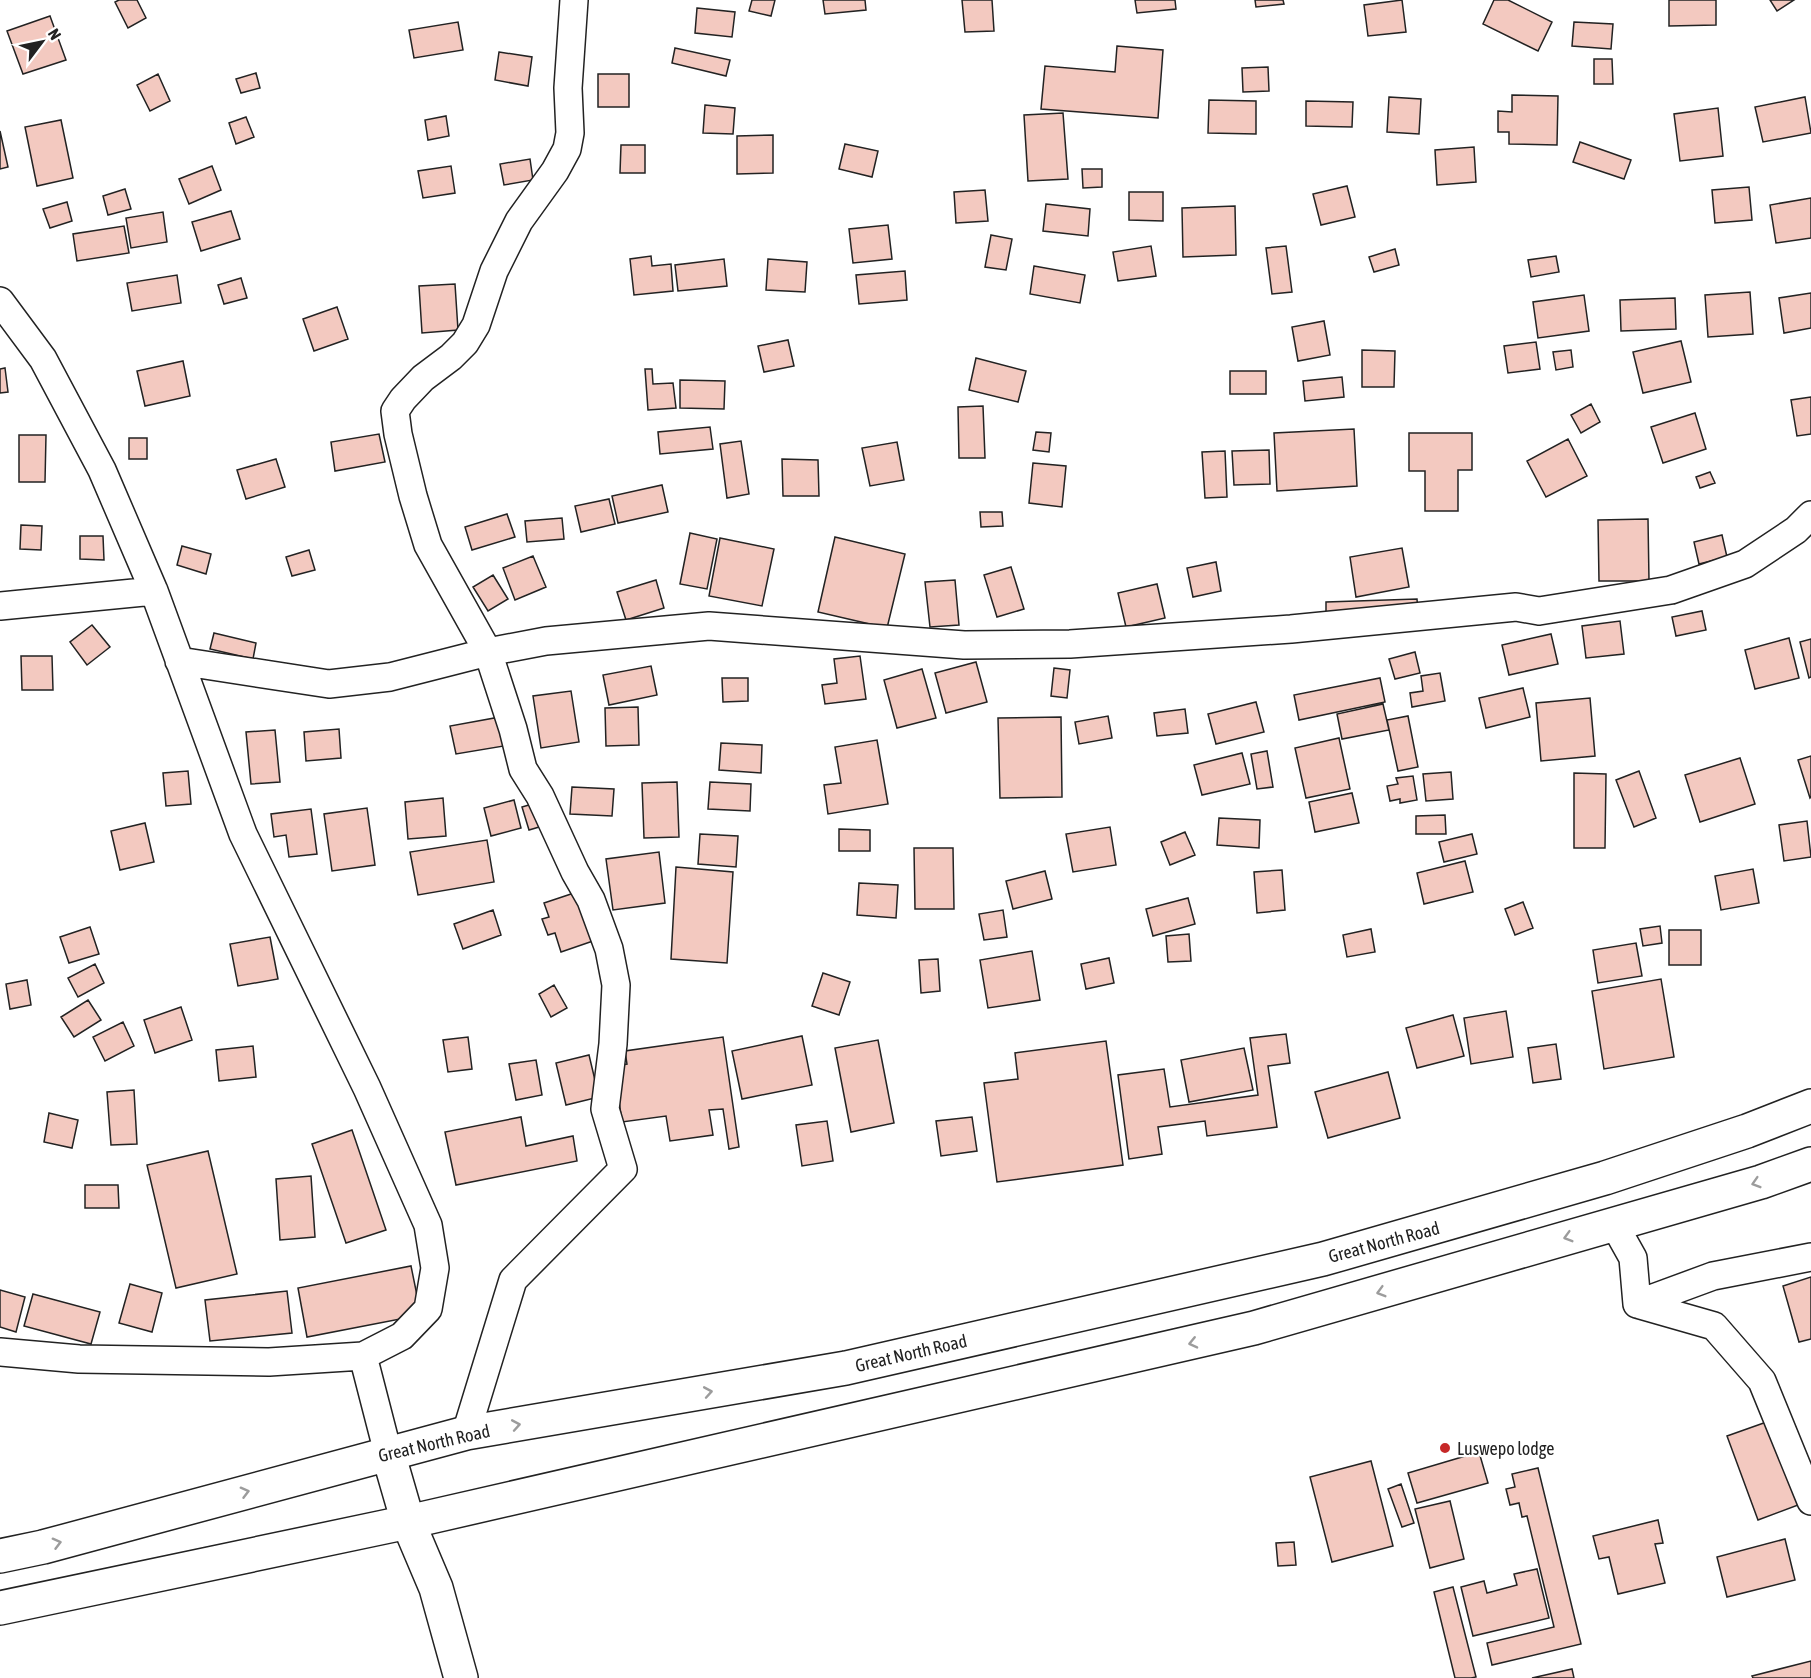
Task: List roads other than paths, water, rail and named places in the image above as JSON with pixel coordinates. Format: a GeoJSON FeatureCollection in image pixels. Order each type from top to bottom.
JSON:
{"type":"FeatureCollection","features":[{"type":"Feature","properties":{"kind":"main road","name":"Great North Road"},"geometry":{"type":"LineString","coordinates":[[0,1556],[55,1544],[466,1433],[846,1368],[1302,1264],[1426,1231],[1605,1178],[1747,1131],[1811,1106]]}},
{"type":"Feature","properties":{"kind":"main road"},"geometry":{"type":"LineString","coordinates":[[0,1608],[408,1522],[1254,1328],[1761,1182],[1811,1164]]}},
{"type":"Feature","properties":{"kind":"main road"},"geometry":{"type":"LineString","coordinates":[[388,1453],[408,1522],[436,1588],[461,1678]]}},
{"type":"Feature","properties":{"kind":"street"},"geometry":{"type":"LineString","coordinates":[[466,1433],[513,1280],[623,1169],[605,1109],[613,1044],[616,985],[609,949],[591,900],[575,872],[540,796],[523,769],[513,729],[488,652],[428,545],[413,496],[398,434],[395,411],[423,378],[465,343],[476,325],[494,271],[519,221],[555,171],[567,149],[570,133],[568,88],[574,0]]}},
{"type":"Feature","properties":{"kind":"street"},"geometry":{"type":"LineString","coordinates":[[0,301],[43,359],[102,470],[154,591],[243,834],[367,1088],[428,1225],[435,1268],[428,1309],[402,1336],[363,1356],[269,1362],[79,1359],[0,1352]]}},
{"type":"Feature","properties":{"kind":"street"},"geometry":{"type":"LineString","coordinates":[[179,661],[329,684],[390,677],[546,640],[709,626],[964,645],[1070,644],[1291,629],[1516,607],[1539,611],[1671,591],[1745,564],[1796,530],[1811,515]]}},
{"type":"Feature","properties":{"kind":"street"},"geometry":{"type":"LineString","coordinates":[[0,606],[154,591]]}},
{"type":"Feature","properties":{"kind":"street"},"geometry":{"type":"LineString","coordinates":[[1614,1224],[1634,1258],[1637,1304]]}},
{"type":"Feature","properties":{"kind":"street"},"geometry":{"type":"LineString","coordinates":[[1637,1304],[1713,1276],[1811,1257]]}},
{"type":"Feature","properties":{"kind":"street"},"geometry":{"type":"LineString","coordinates":[[1637,1304],[1714,1326],[1761,1381],[1782,1426],[1811,1501]]}},
{"type":"Feature","properties":{"kind":"street"},"geometry":{"type":"LineString","coordinates":[[363,1356],[388,1453]]}},
{"type":"Feature","properties":{"kind":"place","name":"Luswepo lodge"},"geometry":{"type":"Point","coordinates":[1445,1448]}}]}
